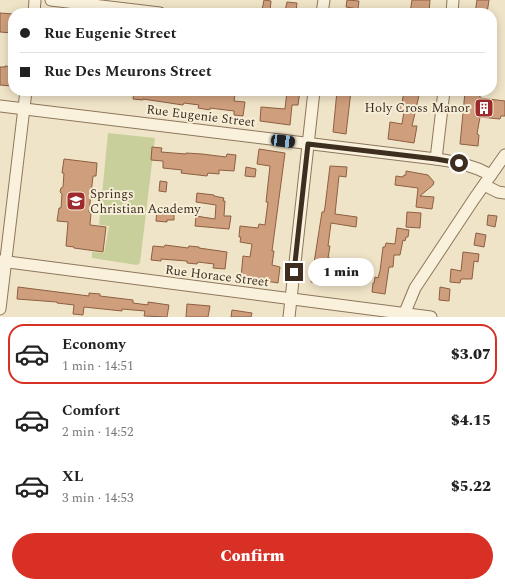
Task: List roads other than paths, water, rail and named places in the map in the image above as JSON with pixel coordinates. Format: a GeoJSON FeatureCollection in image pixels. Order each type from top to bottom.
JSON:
{"type":"FeatureCollection","features":[{"type":"Feature","properties":{"kind":"street"},"geometry":{"type":"LineString","coordinates":[[51,0],[118,8]]}},
{"type":"Feature","properties":{"kind":"street"},"geometry":{"type":"LineString","coordinates":[[0,309],[3,262],[25,96]]}},
{"type":"Feature","properties":{"kind":"street"},"geometry":{"type":"LineString","coordinates":[[289,317],[313,96]]}},
{"type":"Feature","properties":{"kind":"street"},"geometry":{"type":"LineString","coordinates":[[436,159],[443,96]]}},
{"type":"Feature","properties":{"kind":"street","name":"Rue Eugenie Street"},"geometry":{"type":"LineString","coordinates":[[0,106],[436,159],[476,168],[498,192],[505,193]]}},
{"type":"Feature","properties":{"kind":"street"},"geometry":{"type":"LineString","coordinates":[[403,315],[415,288],[474,198],[505,155]]}},
{"type":"Feature","properties":{"kind":"street","name":"Rue Horace Street"},"geometry":{"type":"LineString","coordinates":[[3,262],[403,315],[431,317]]}},
{"type":"Feature","properties":{"kind":"place","name":"Holy Cross Manor"},"geometry":{"type":"Point","coordinates":[484,108]}},
{"type":"Feature","properties":{"kind":"place","name":"Springs Christian Academy"},"geometry":{"type":"Point","coordinates":[76,201]}}]}
